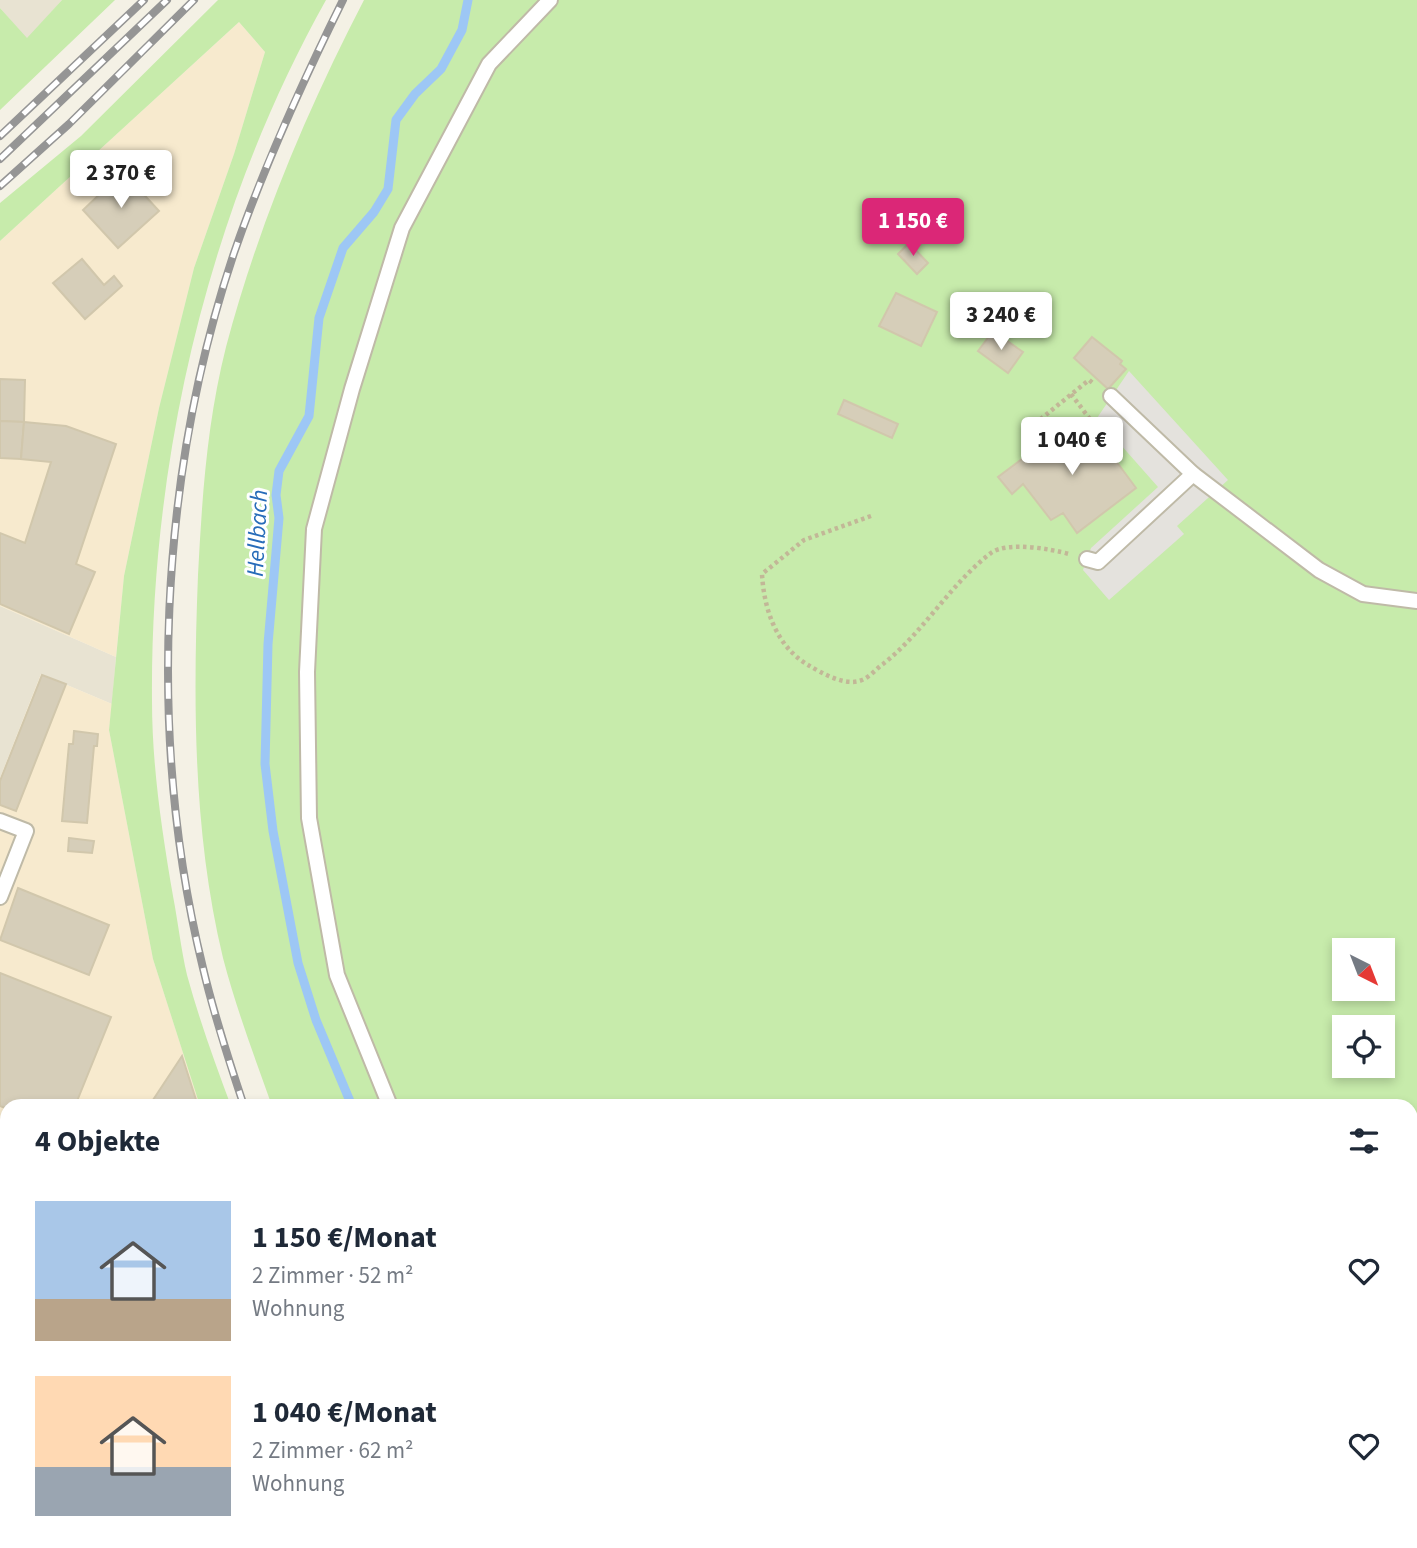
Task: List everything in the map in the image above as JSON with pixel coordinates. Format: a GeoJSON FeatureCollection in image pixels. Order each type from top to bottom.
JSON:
{"type":"FeatureCollection","features":[{"type":"Feature","properties":{"kind":"lane"},"geometry":{"type":"LineString","coordinates":[[387,1099],[337,975],[309,818],[307,672],[314,529],[352,389],[402,228],[489,64],[550,0]]}},
{"type":"Feature","properties":{"kind":"lane"},"geometry":{"type":"LineString","coordinates":[[1111,396],[1193,474],[1319,570],[1363,594],[1417,601]]}},
{"type":"Feature","properties":{"kind":"lane"},"geometry":{"type":"LineString","coordinates":[[1087,559],[1098,562],[1193,474]]}},
{"type":"Feature","properties":{"kind":"lane"},"geometry":{"type":"LineString","coordinates":[[0,821],[26,831],[0,897]]}},
{"type":"Feature","properties":{"kind":"path"},"geometry":{"type":"LineString","coordinates":[[1043,449],[1027,430],[1071,394],[1089,380],[1111,396]]}},
{"type":"Feature","properties":{"kind":"path"},"geometry":{"type":"LineString","coordinates":[[1071,394],[1108,443],[1105,446]]}},
{"type":"Feature","properties":{"kind":"path"},"geometry":{"type":"LineString","coordinates":[[1086,427],[1089,418]]}},
{"type":"Feature","properties":{"kind":"path"},"geometry":{"type":"LineString","coordinates":[[871,516],[804,540],[762,574],[763,599],[771,622],[795,657],[844,681],[862,680],[908,644],[943,601],[993,551],[1027,547],[1087,559]]}},
{"type":"Feature","properties":{"kind":"shaded area"},"geometry":{"type":"Polygon","coordinates":[[[0,0],[62,0],[27,39],[0,8],[0,0]]]}},
{"type":"Feature","properties":{"kind":"shaded area"},"geometry":{"type":"Polygon","coordinates":[[[239,22],[265,52],[234,154],[194,268],[159,408],[124,576],[116,657],[0,606],[0,241],[239,22]]]}},
{"type":"Feature","properties":{"kind":"shaded area"},"geometry":{"type":"Polygon","coordinates":[[[1129,371],[1228,480],[1177,526],[1184,534],[1109,600],[1083,570],[1091,548],[1158,487],[1097,418],[1129,371]]]}},
{"type":"Feature","properties":{"kind":"shaded area"},"geometry":{"type":"Polygon","coordinates":[[[0,606],[116,657],[112,704],[41,674],[0,778],[0,606]]]}},
{"type":"Feature","properties":{"kind":"shaded area"},"geometry":{"type":"Polygon","coordinates":[[[41,674],[112,704],[109,730],[153,959],[198,1099],[0,1099],[0,778],[41,674]]]}},
{"type":"Feature","properties":{"kind":"green space"},"geometry":{"type":"Polygon","coordinates":[[[62,0],[115,0],[0,110],[0,8],[27,38],[62,0]]]}},
{"type":"Feature","properties":{"kind":"green space"},"geometry":{"type":"Polygon","coordinates":[[[218,0],[326,0],[285,81],[249,165],[219,251],[194,339],[175,429],[162,519],[154,610],[152,701],[158,799],[187,975],[229,1099],[198,1099],[153,959],[109,730],[124,576],[159,408],[194,268],[234,154],[265,52],[239,22],[0,241],[0,203],[81,136],[218,0]]]}},
{"type":"Feature","properties":{"kind":"green space"},"geometry":{"type":"Polygon","coordinates":[[[364,0],[1417,0],[1417,1099],[270,1099],[223,958],[213,911],[197,768],[196,623],[206,460],[226,347],[253,257],[304,126],[364,0]]]}},
{"type":"Feature","properties":{"kind":"building"},"geometry":{"type":"Polygon","coordinates":[[[123,172],[159,211],[118,248],[83,210],[123,172]]]}},
{"type":"Feature","properties":{"kind":"building"},"geometry":{"type":"Polygon","coordinates":[[[909,243],[928,263],[917,274],[898,254],[909,243]]]}},
{"type":"Feature","properties":{"kind":"building"},"geometry":{"type":"Polygon","coordinates":[[[82,259],[104,285],[114,276],[122,286],[85,319],[53,283],[82,259]]]}},
{"type":"Feature","properties":{"kind":"building"},"geometry":{"type":"Polygon","coordinates":[[[896,293],[937,312],[921,346],[879,326],[896,293]]]}},
{"type":"Feature","properties":{"kind":"building"},"geometry":{"type":"Polygon","coordinates":[[[993,331],[1023,352],[1008,373],[978,351],[993,331]]]}},
{"type":"Feature","properties":{"kind":"building"},"geometry":{"type":"Polygon","coordinates":[[[1092,337],[1122,361],[1120,364],[1126,369],[1108,389],[1074,358],[1092,337]]]}},
{"type":"Feature","properties":{"kind":"building"},"geometry":{"type":"Polygon","coordinates":[[[0,379],[25,380],[24,422],[0,421],[0,379]]]}},
{"type":"Feature","properties":{"kind":"building"},"geometry":{"type":"Polygon","coordinates":[[[844,400],[898,424],[892,438],[838,414],[844,400]]]}},
{"type":"Feature","properties":{"kind":"building"},"geometry":{"type":"Polygon","coordinates":[[[0,421],[24,422],[21,459],[0,458],[0,421]]]}},
{"type":"Feature","properties":{"kind":"building"},"geometry":{"type":"Polygon","coordinates":[[[24,422],[66,426],[116,444],[76,564],[95,572],[69,634],[0,604],[0,533],[25,543],[51,462],[21,459],[24,422]]]}},
{"type":"Feature","properties":{"kind":"building"},"geometry":{"type":"Polygon","coordinates":[[[1069,423],[1079,424],[1096,434],[1136,488],[1077,533],[1063,513],[1051,520],[1023,484],[1012,494],[998,477],[1026,456],[1029,460],[1055,440],[1049,433],[1069,423]]]}},
{"type":"Feature","properties":{"kind":"building"},"geometry":{"type":"Polygon","coordinates":[[[42,675],[66,684],[16,811],[0,805],[0,781],[42,675]]]}},
{"type":"Feature","properties":{"kind":"building"},"geometry":{"type":"Polygon","coordinates":[[[74,731],[98,734],[97,746],[94,746],[87,823],[62,821],[69,744],[73,744],[74,731]]]}},
{"type":"Feature","properties":{"kind":"building"},"geometry":{"type":"Polygon","coordinates":[[[69,838],[94,841],[92,853],[68,851],[69,838]]]}},
{"type":"Feature","properties":{"kind":"building"},"geometry":{"type":"Polygon","coordinates":[[[18,888],[109,925],[89,975],[0,940],[18,888]]]}},
{"type":"Feature","properties":{"kind":"building"},"geometry":{"type":"Polygon","coordinates":[[[0,973],[111,1017],[78,1099],[0,1099],[0,973]]]}},
{"type":"Feature","properties":{"kind":"building"},"geometry":{"type":"Polygon","coordinates":[[[182,1056],[196,1099],[154,1099],[182,1056]]]}},
{"type":"Feature","properties":{"kind":"waterway","name":"Hellbach"},"geometry":{"type":"LineString","coordinates":[[349,1099],[316,1020],[298,963],[273,831],[265,764],[268,644],[279,518],[276,495],[279,471],[309,416],[319,318],[343,248],[374,212],[388,189],[396,120],[415,94],[441,69],[462,30],[468,0]]}},
{"type":"Feature","properties":{"kind":"railway"},"geometry":{"type":"LineString","coordinates":[[0,136],[144,0]]}},
{"type":"Feature","properties":{"kind":"railway"},"geometry":{"type":"LineString","coordinates":[[0,159],[167,0]]}},
{"type":"Feature","properties":{"kind":"railway"},"geometry":{"type":"LineString","coordinates":[[0,186],[69,124],[194,0]]}},
{"type":"Feature","properties":{"kind":"railway"},"geometry":{"type":"LineString","coordinates":[[242,1099],[203,968],[185,881],[174,791],[168,700],[169,609],[176,517],[190,427],[209,338],[234,253],[284,125],[343,0]]}}]}
